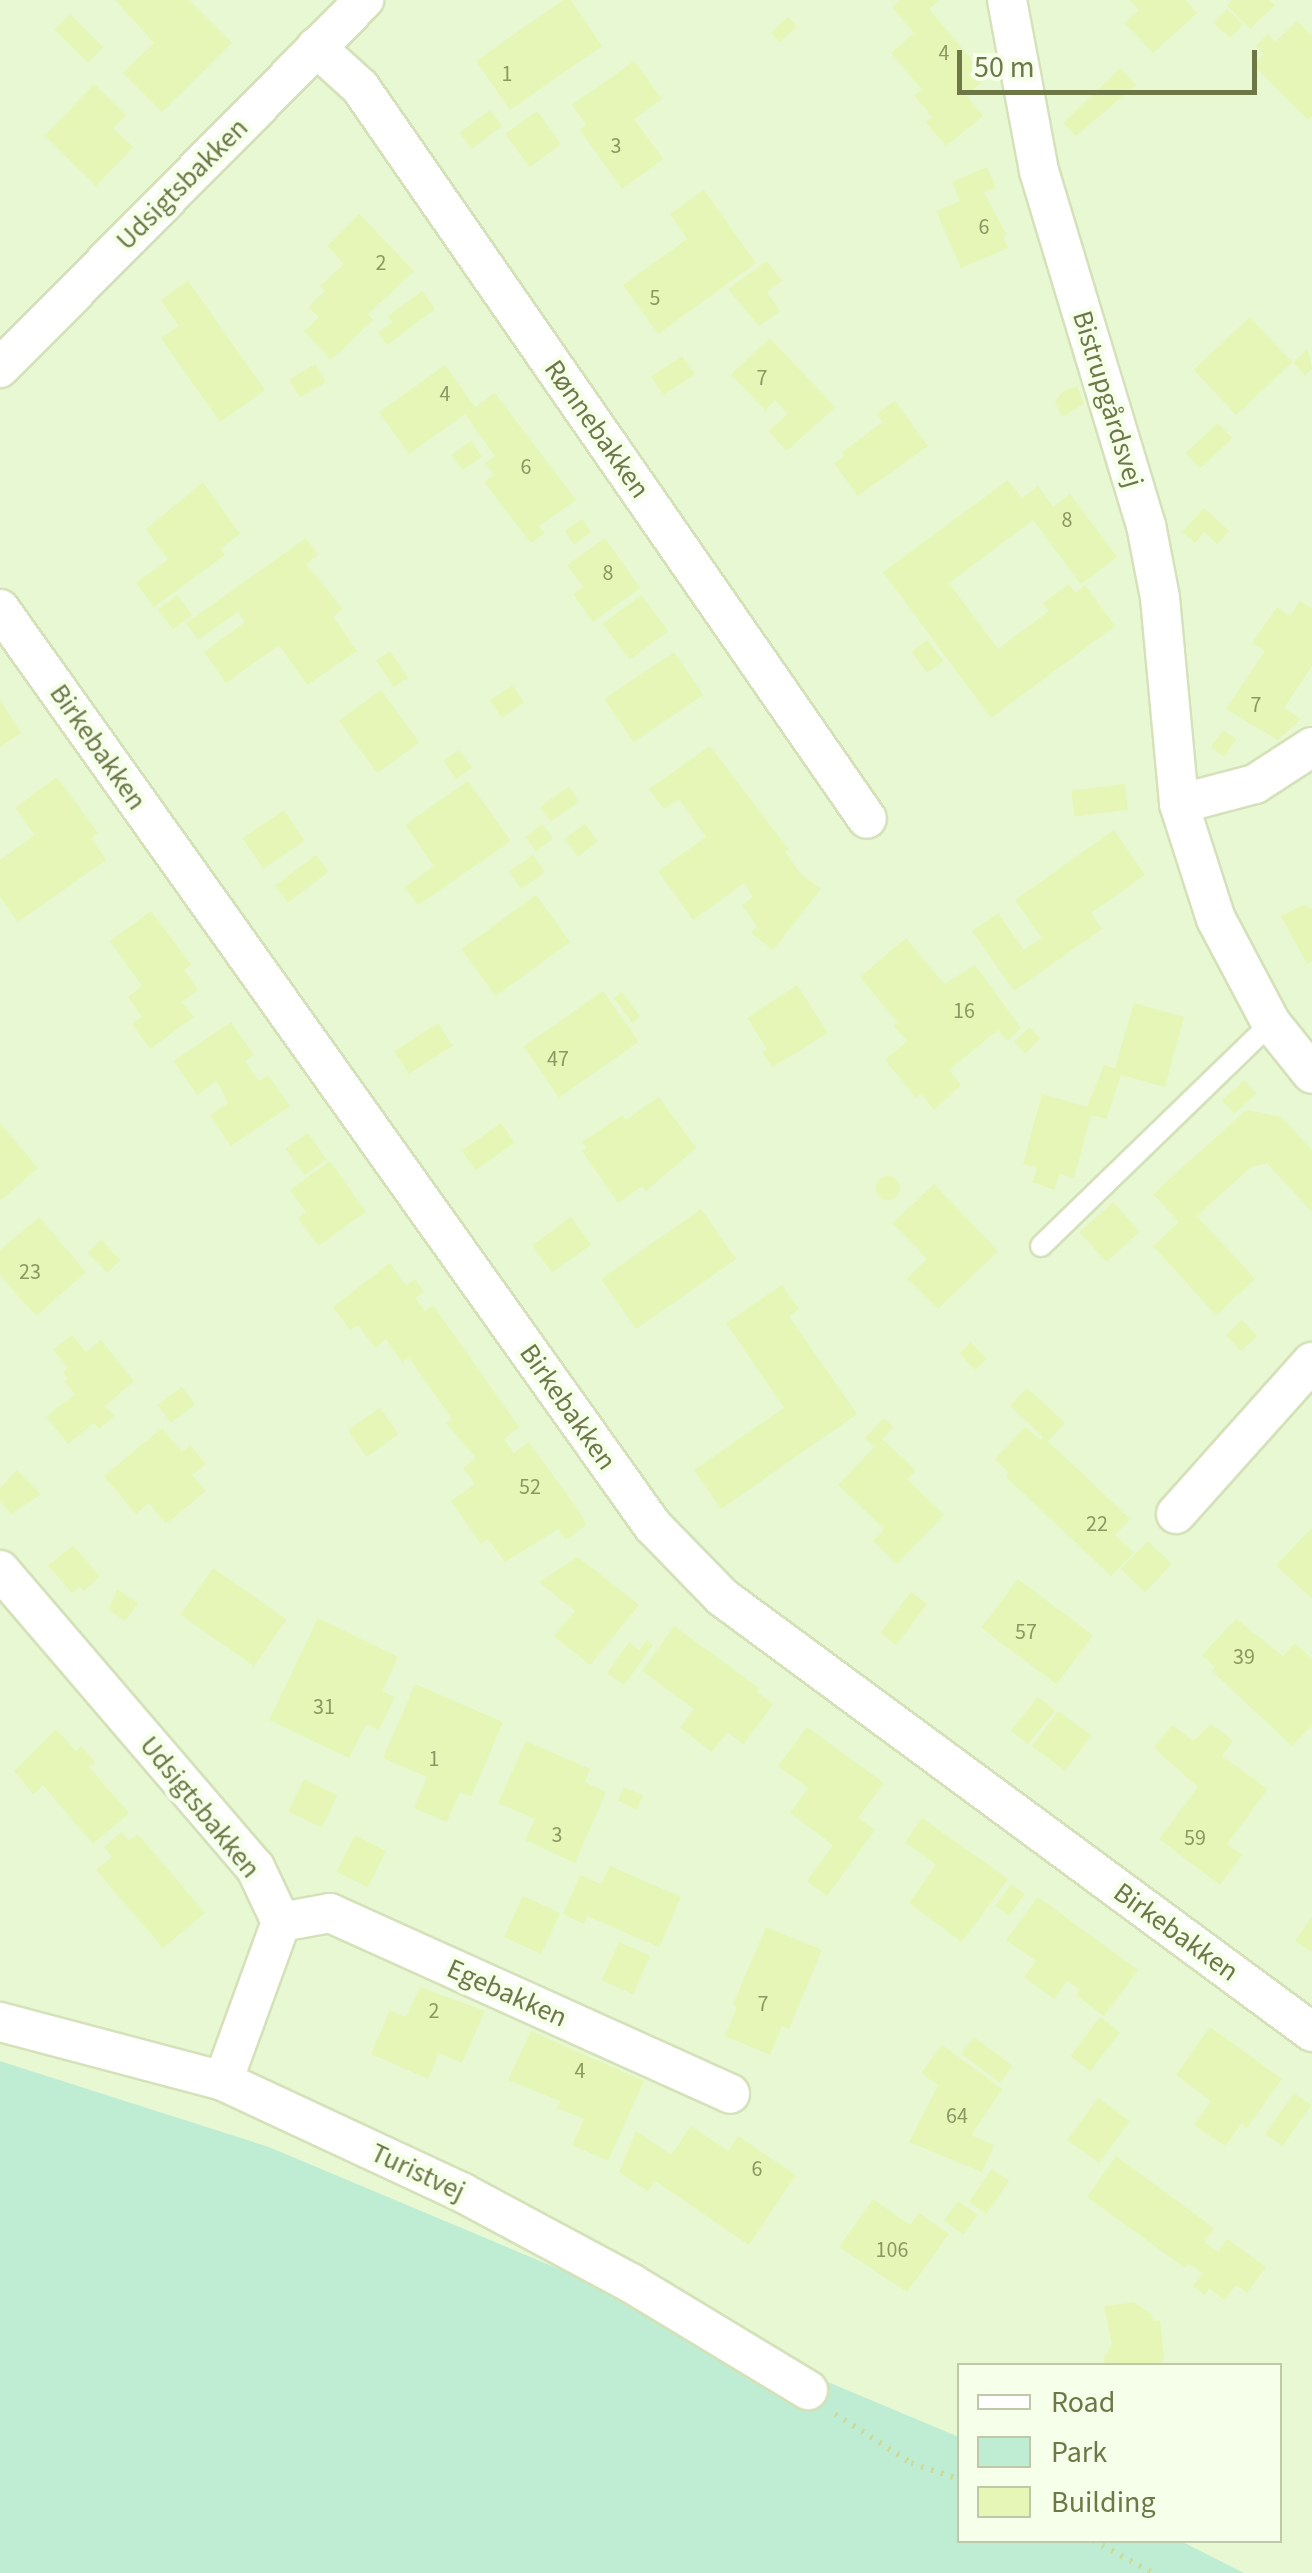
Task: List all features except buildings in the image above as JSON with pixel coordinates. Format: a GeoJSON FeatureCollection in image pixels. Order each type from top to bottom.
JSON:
{"type":"FeatureCollection","features":[{"type":"Feature","properties":{"kind":"street","name":"Udsigtsbakken"},"geometry":{"type":"LineString","coordinates":[[0,368],[364,0]]}},
{"type":"Feature","properties":{"kind":"street","name":"Bistrupgårdsvej"},"geometry":{"type":"LineString","coordinates":[[1008,0],[1039,171],[1146,525],[1160,598],[1178,804],[1216,920],[1271,1023],[1312,1074]]}},
{"type":"Feature","properties":{"kind":"street","name":"Rønnebakken"},"geometry":{"type":"LineString","coordinates":[[316,48],[360,87],[867,818]]}},
{"type":"Feature","properties":{"kind":"street","name":"Birkebakken"},"geometry":{"type":"LineString","coordinates":[[0,609],[653,1526],[722,1597],[1312,2032]]}},
{"type":"Feature","properties":{"kind":"street"},"geometry":{"type":"LineString","coordinates":[[1178,804],[1254,784],[1312,746]]}},
{"type":"Feature","properties":{"kind":"street"},"geometry":{"type":"LineString","coordinates":[[1176,1514],[1312,1362]]}},
{"type":"Feature","properties":{"kind":"street","name":"Udsigtsbakken"},"geometry":{"type":"LineString","coordinates":[[0,1570],[255,1867],[281,1922]]}},
{"type":"Feature","properties":{"kind":"street","name":"Egebakken"},"geometry":{"type":"LineString","coordinates":[[281,1922],[330,1913],[730,2094]]}},
{"type":"Feature","properties":{"kind":"street"},"geometry":{"type":"LineString","coordinates":[[223,2081],[281,1922]]}},
{"type":"Feature","properties":{"kind":"street","name":"Turistvej"},"geometry":{"type":"LineString","coordinates":[[0,2022],[223,2081],[463,2193],[631,2283],[808,2390]]}},
{"type":"Feature","properties":{"kind":"lane"},"geometry":{"type":"LineString","coordinates":[[1041,1246],[1271,1023]]}},
{"type":"Feature","properties":{"kind":"path"},"geometry":{"type":"LineString","coordinates":[[808,2390],[862,2434],[912,2463],[957,2477]]}},
{"type":"Feature","properties":{"kind":"path"},"geometry":{"type":"LineString","coordinates":[[1099,2543],[1153,2573]]}},
{"type":"Feature","properties":{"kind":"shaded area"},"geometry":{"type":"Polygon","coordinates":[[[0,0],[1312,0],[1312,2573],[1244,2573],[1185,2543],[1282,2543],[1282,2363],[957,2363],[957,2436],[269,2147],[0,2061],[0,0]]]}},
{"type":"Feature","properties":{"kind":"green space"},"geometry":{"type":"Polygon","coordinates":[[[0,2061],[269,2147],[957,2436],[957,2543],[1185,2543],[1244,2573],[0,2573],[0,2061]]]}}]}
